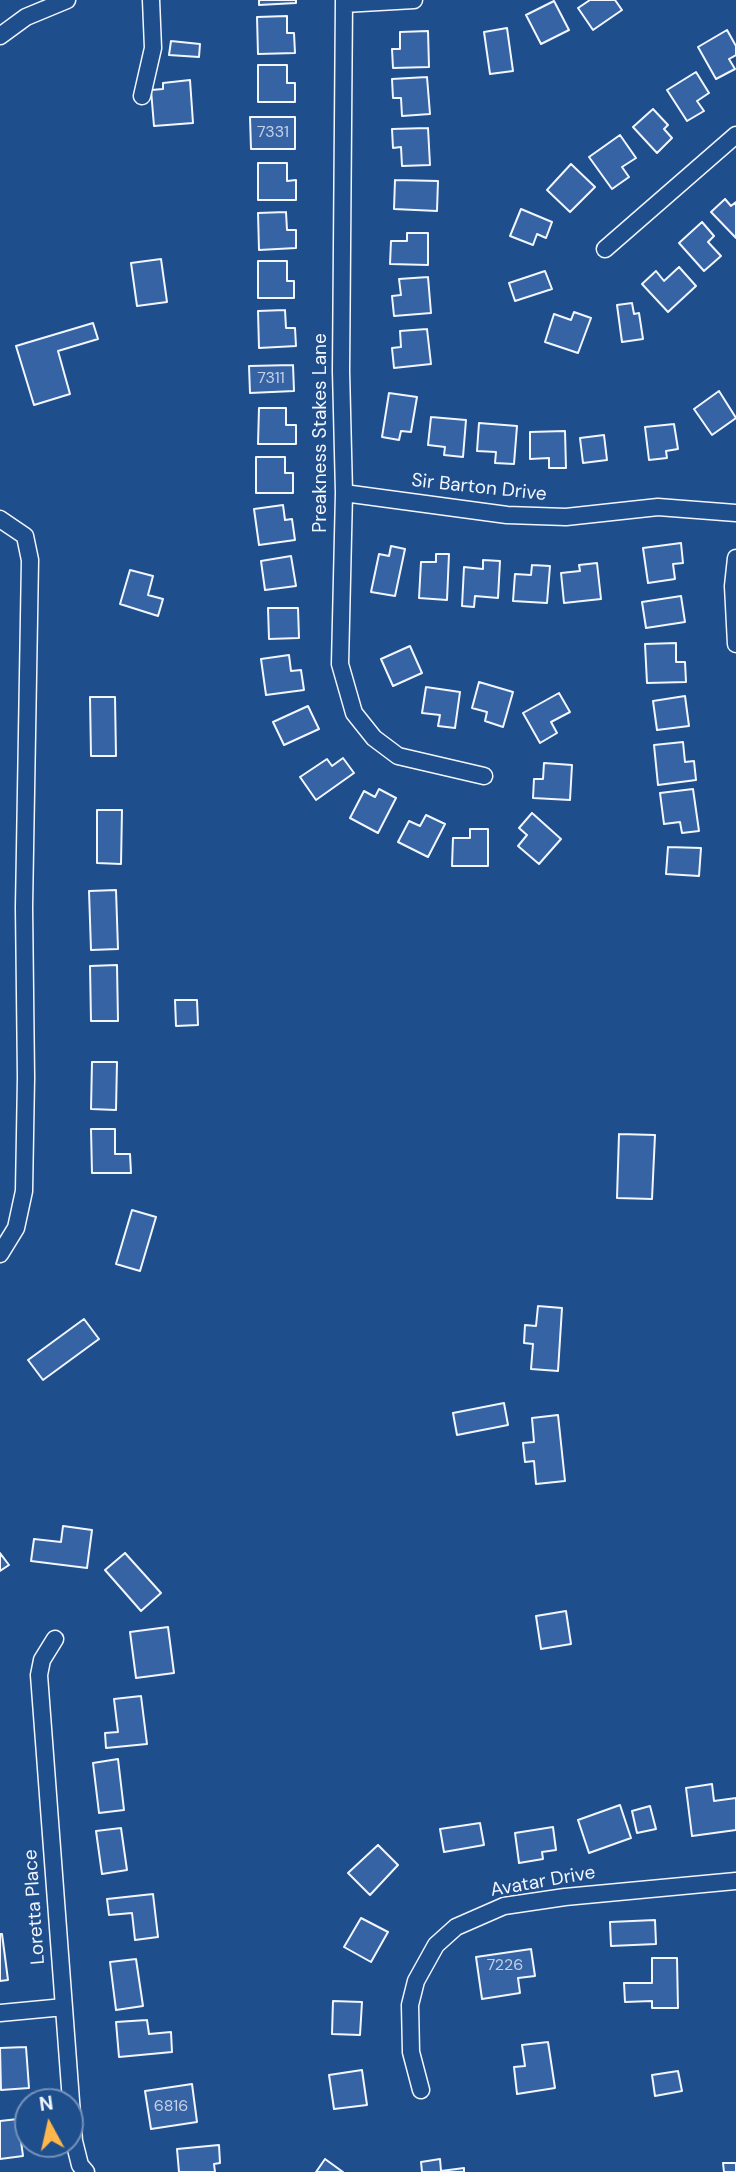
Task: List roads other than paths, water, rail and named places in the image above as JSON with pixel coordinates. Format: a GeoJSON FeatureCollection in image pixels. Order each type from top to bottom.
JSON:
{"type":"FeatureCollection","features":[{"type":"Feature","properties":{"kind":"street"},"geometry":{"type":"LineString","coordinates":[[0,36],[26,18],[67,0]]}},
{"type":"Feature","properties":{"kind":"street"},"geometry":{"type":"LineString","coordinates":[[142,96],[153,48],[151,0]]}},
{"type":"Feature","properties":{"kind":"street"},"geometry":{"type":"LineString","coordinates":[[344,2],[414,0]]}},
{"type":"Feature","properties":{"kind":"street","name":"Preakness Stakes Lane"},"geometry":{"type":"LineString","coordinates":[[344,2],[341,370],[344,494],[340,664],[354,713],[374,738],[398,755],[484,776]]}},
{"type":"Feature","properties":{"kind":"street"},"geometry":{"type":"LineString","coordinates":[[605,249],[736,135]]}},
{"type":"Feature","properties":{"kind":"street","name":"Sir Barton Drive"},"geometry":{"type":"LineString","coordinates":[[344,494],[507,515],[566,517],[658,507],[736,513]]}},
{"type":"Feature","properties":{"kind":"street"},"geometry":{"type":"LineString","coordinates":[[0,519],[25,536],[30,573],[24,907],[24,1191],[16,1228],[0,1254]]}},
{"type":"Feature","properties":{"kind":"street"},"geometry":{"type":"LineString","coordinates":[[736,558],[733,586],[736,644]]}},
{"type":"Feature","properties":{"kind":"street","name":"Loretta Place"},"geometry":{"type":"LineString","coordinates":[[55,1639],[42,1660],[39,1675],[74,2141],[80,2165],[86,2172]]}},
{"type":"Feature","properties":{"kind":"street","name":"Avatar Drive"},"geometry":{"type":"LineString","coordinates":[[421,2090],[411,2052],[410,2005],[416,1981],[436,1945],[456,1927],[504,1906],[565,1897],[736,1881]]}},
{"type":"Feature","properties":{"kind":"street"},"geometry":{"type":"LineString","coordinates":[[0,2013],[64,2007]]}}]}
